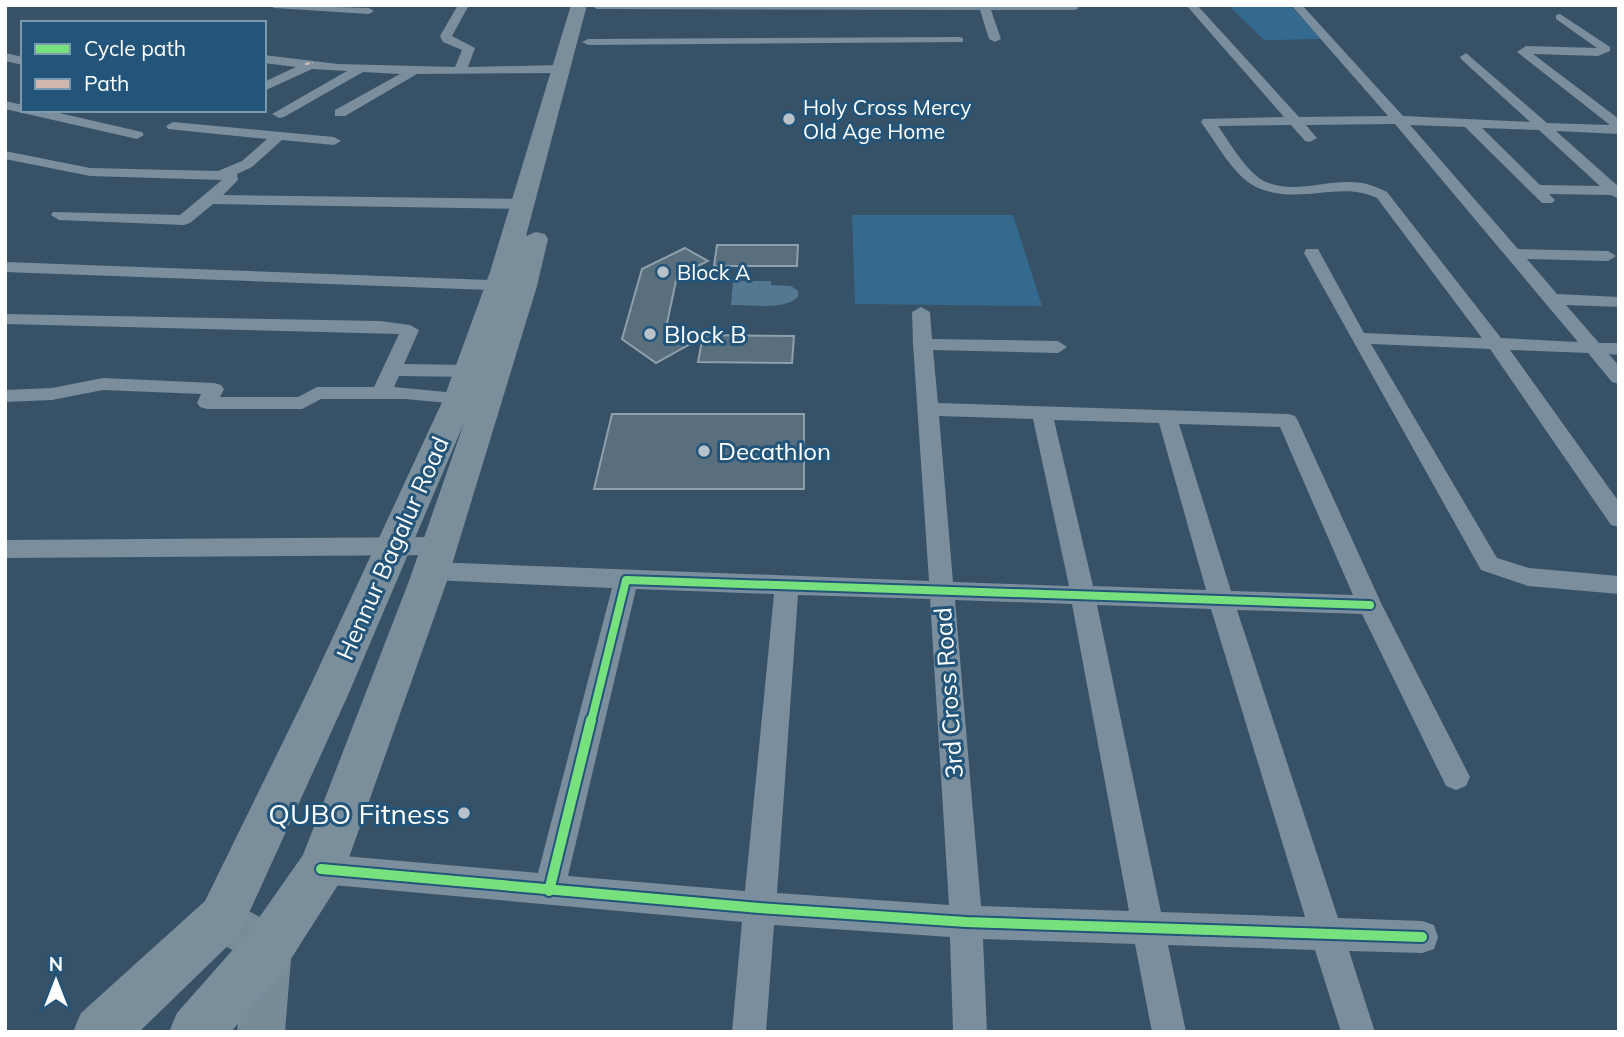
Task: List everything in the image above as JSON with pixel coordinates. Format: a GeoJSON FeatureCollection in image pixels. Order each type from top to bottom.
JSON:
{"type":"FeatureCollection","features":[{"type":"Feature","properties":{"kind":"main road","name":"Hennur Bagalur Road"},"geometry":{"type":"LineString","coordinates":[[510,286],[503,272],[579,5]]}},
{"type":"Feature","properties":{"kind":"main road","name":"Hennur Bagalur Road"},"geometry":{"type":"LineString","coordinates":[[196,1032],[269,947],[321,869],[436,559],[510,286],[597,6]]}},
{"type":"Feature","properties":{"kind":"main road","name":"Hennur Bagalur Road"},"geometry":{"type":"LineString","coordinates":[[100,1032],[222,918],[327,695],[510,286]]}},
{"type":"Feature","properties":{"kind":"street"},"geometry":{"type":"LineString","coordinates":[[274,5],[369,11]]}},
{"type":"Feature","properties":{"kind":"street"},"geometry":{"type":"LineString","coordinates":[[460,71],[469,48],[447,40],[446,36],[464,5]]}},
{"type":"Feature","properties":{"kind":"street"},"geometry":{"type":"LineString","coordinates":[[1191,5],[1310,138]]}},
{"type":"Feature","properties":{"kind":"street"},"geometry":{"type":"LineString","coordinates":[[1296,5],[1399,120],[1619,378]]}},
{"type":"Feature","properties":{"kind":"street"},"geometry":{"type":"LineString","coordinates":[[597,6],[1074,7]]}},
{"type":"Feature","properties":{"kind":"street"},"geometry":{"type":"LineString","coordinates":[[984,6],[995,39]]}},
{"type":"Feature","properties":{"kind":"street"},"geometry":{"type":"LineString","coordinates":[[1560,17],[1605,49],[1598,52],[1523,52],[1619,128]]}},
{"type":"Feature","properties":{"kind":"street"},"geometry":{"type":"LineString","coordinates":[[588,42],[959,40]]}},
{"type":"Feature","properties":{"kind":"street"},"geometry":{"type":"LineString","coordinates":[[1601,45],[1619,46]]}},
{"type":"Feature","properties":{"kind":"street"},"geometry":{"type":"LineString","coordinates":[[1466,57],[1617,193]]}},
{"type":"Feature","properties":{"kind":"street"},"geometry":{"type":"LineString","coordinates":[[266,59],[417,70],[561,69]]}},
{"type":"Feature","properties":{"kind":"street"},"geometry":{"type":"LineString","coordinates":[[266,87],[313,63]]}},
{"type":"Feature","properties":{"kind":"street"},"geometry":{"type":"LineString","coordinates":[[278,114],[362,68]]}},
{"type":"Feature","properties":{"kind":"street"},"geometry":{"type":"LineString","coordinates":[[340,113],[417,70]]}},
{"type":"Feature","properties":{"kind":"street"},"geometry":{"type":"LineString","coordinates":[[37,112],[137,135]]}},
{"type":"Feature","properties":{"kind":"street"},"geometry":{"type":"LineString","coordinates":[[56,116],[65,112]]}},
{"type":"Feature","properties":{"kind":"street"},"geometry":{"type":"LineString","coordinates":[[1619,128],[1399,120],[1208,122],[1252,179],[1263,186],[1277,190],[1364,187],[1382,195],[1496,344],[1619,519]]}},
{"type":"Feature","properties":{"kind":"street"},"geometry":{"type":"LineString","coordinates":[[1469,123],[1547,200]]}},
{"type":"Feature","properties":{"kind":"street"},"geometry":{"type":"LineString","coordinates":[[173,126],[334,141]]}},
{"type":"Feature","properties":{"kind":"street"},"geometry":{"type":"LineString","coordinates":[[223,174],[247,164],[277,137]]}},
{"type":"Feature","properties":{"kind":"street"},"geometry":{"type":"LineString","coordinates":[[5,155],[90,172],[231,176],[231,180],[184,220],[58,215]]}},
{"type":"Feature","properties":{"kind":"street"},"geometry":{"type":"LineString","coordinates":[[1535,189],[1617,193]]}},
{"type":"Feature","properties":{"kind":"street"},"geometry":{"type":"LineString","coordinates":[[209,199],[521,204]]}},
{"type":"Feature","properties":{"kind":"street"},"geometry":{"type":"LineString","coordinates":[[1312,253],[1489,564],[1528,577],[1619,585]]}},
{"type":"Feature","properties":{"kind":"street"},"geometry":{"type":"LineString","coordinates":[[1514,254],[1608,256]]}},
{"type":"Feature","properties":{"kind":"street"},"geometry":{"type":"LineString","coordinates":[[5,267],[510,286]]}},
{"type":"Feature","properties":{"kind":"street"},"geometry":{"type":"LineString","coordinates":[[1552,299],[1619,302]]}},
{"type":"Feature","properties":{"kind":"street","name":"3rd Cross Road"},"geometry":{"type":"LineString","coordinates":[[921,312],[966,922],[970,1032]]}},
{"type":"Feature","properties":{"kind":"street"},"geometry":{"type":"LineString","coordinates":[[5,319],[380,326],[410,330],[381,393]]}},
{"type":"Feature","properties":{"kind":"street"},"geometry":{"type":"LineString","coordinates":[[1358,338],[1619,349]]}},
{"type":"Feature","properties":{"kind":"street"},"geometry":{"type":"LineString","coordinates":[[922,344],[1058,347]]}},
{"type":"Feature","properties":{"kind":"street"},"geometry":{"type":"LineString","coordinates":[[392,370],[464,384]]}},
{"type":"Feature","properties":{"kind":"street"},"geometry":{"type":"LineString","coordinates":[[5,396],[52,394],[103,384],[214,389],[207,403],[302,403],[317,393],[381,393],[464,384]]}},
{"type":"Feature","properties":{"kind":"street"},"geometry":{"type":"LineString","coordinates":[[928,410],[1288,421],[1370,605],[1456,777]]}},
{"type":"Feature","properties":{"kind":"street"},"geometry":{"type":"LineString","coordinates":[[1042,413],[1083,595],[1151,929],[1169,1032]]}},
{"type":"Feature","properties":{"kind":"street"},"geometry":{"type":"LineString","coordinates":[[1167,417],[1221,600],[1358,1032]]}},
{"type":"Feature","properties":{"kind":"street"},"geometry":{"type":"LineString","coordinates":[[5,550],[392,547],[436,559],[626,580],[1370,605]]}},
{"type":"Feature","properties":{"kind":"street"},"geometry":{"type":"LineString","coordinates":[[549,891],[626,580]]}},
{"type":"Feature","properties":{"kind":"street"},"geometry":{"type":"LineString","coordinates":[[749,1032],[787,584]]}},
{"type":"Feature","properties":{"kind":"street"},"geometry":{"type":"LineString","coordinates":[[321,869],[549,891],[966,922],[1422,937]]}},
{"type":"Feature","properties":{"kind":"street"},"geometry":{"type":"LineString","coordinates":[[222,918],[269,947],[261,1032]]}},
{"type":"Feature","properties":{"kind":"shaded area"},"geometry":{"type":"Polygon","coordinates":[[[1228,5],[1290,5],[1321,39],[1264,40],[1228,5]]]}},
{"type":"Feature","properties":{"kind":"shaded area"},"geometry":{"type":"Polygon","coordinates":[[[852,215],[1013,215],[1042,306],[855,304],[852,215]]]}},
{"type":"Feature","properties":{"kind":"shaded area"},"geometry":{"type":"Polygon","coordinates":[[[733,281],[771,281],[771,285],[791,286],[798,291],[798,297],[784,304],[731,305],[733,281]]]}},
{"type":"Feature","properties":{"kind":"building"},"geometry":{"type":"Polygon","coordinates":[[[717,245],[798,245],[797,266],[714,266],[717,245]]]}},
{"type":"Feature","properties":{"kind":"building"},"geometry":{"type":"Polygon","coordinates":[[[685,248],[708,261],[677,276],[666,328],[692,343],[656,363],[622,339],[642,269],[685,248]]]}},
{"type":"Feature","properties":{"kind":"building"},"geometry":{"type":"Polygon","coordinates":[[[703,335],[794,336],[792,363],[698,362],[703,335]]]}},
{"type":"Feature","properties":{"kind":"building","name":"Decathlon"},"geometry":{"type":"Polygon","coordinates":[[[612,414],[804,414],[804,489],[594,489],[612,414]]]}},
{"type":"Feature","properties":{"kind":"marked path"},"geometry":{"type":"LineString","coordinates":[[305,64],[313,63]]}},
{"type":"Feature","properties":{"kind":"cycle path"},"geometry":{"type":"LineString","coordinates":[[549,891],[626,580],[1370,605]]}},
{"type":"Feature","properties":{"kind":"cycle path"},"geometry":{"type":"LineString","coordinates":[[321,869],[759,908],[966,922],[1422,937]]}},
{"type":"Feature","properties":{"kind":"place","name":"Holy Cross Mercy Old Age Home"},"geometry":{"type":"Point","coordinates":[789,119]}},
{"type":"Feature","properties":{"kind":"place","name":"Block A"},"geometry":{"type":"Point","coordinates":[663,272]}},
{"type":"Feature","properties":{"kind":"place","name":"Block B"},"geometry":{"type":"Point","coordinates":[650,334]}},
{"type":"Feature","properties":{"kind":"place","name":"Decathlon"},"geometry":{"type":"Point","coordinates":[704,451]}},
{"type":"Feature","properties":{"kind":"place","name":"QUBO Fitness"},"geometry":{"type":"Point","coordinates":[464,813]}}]}
